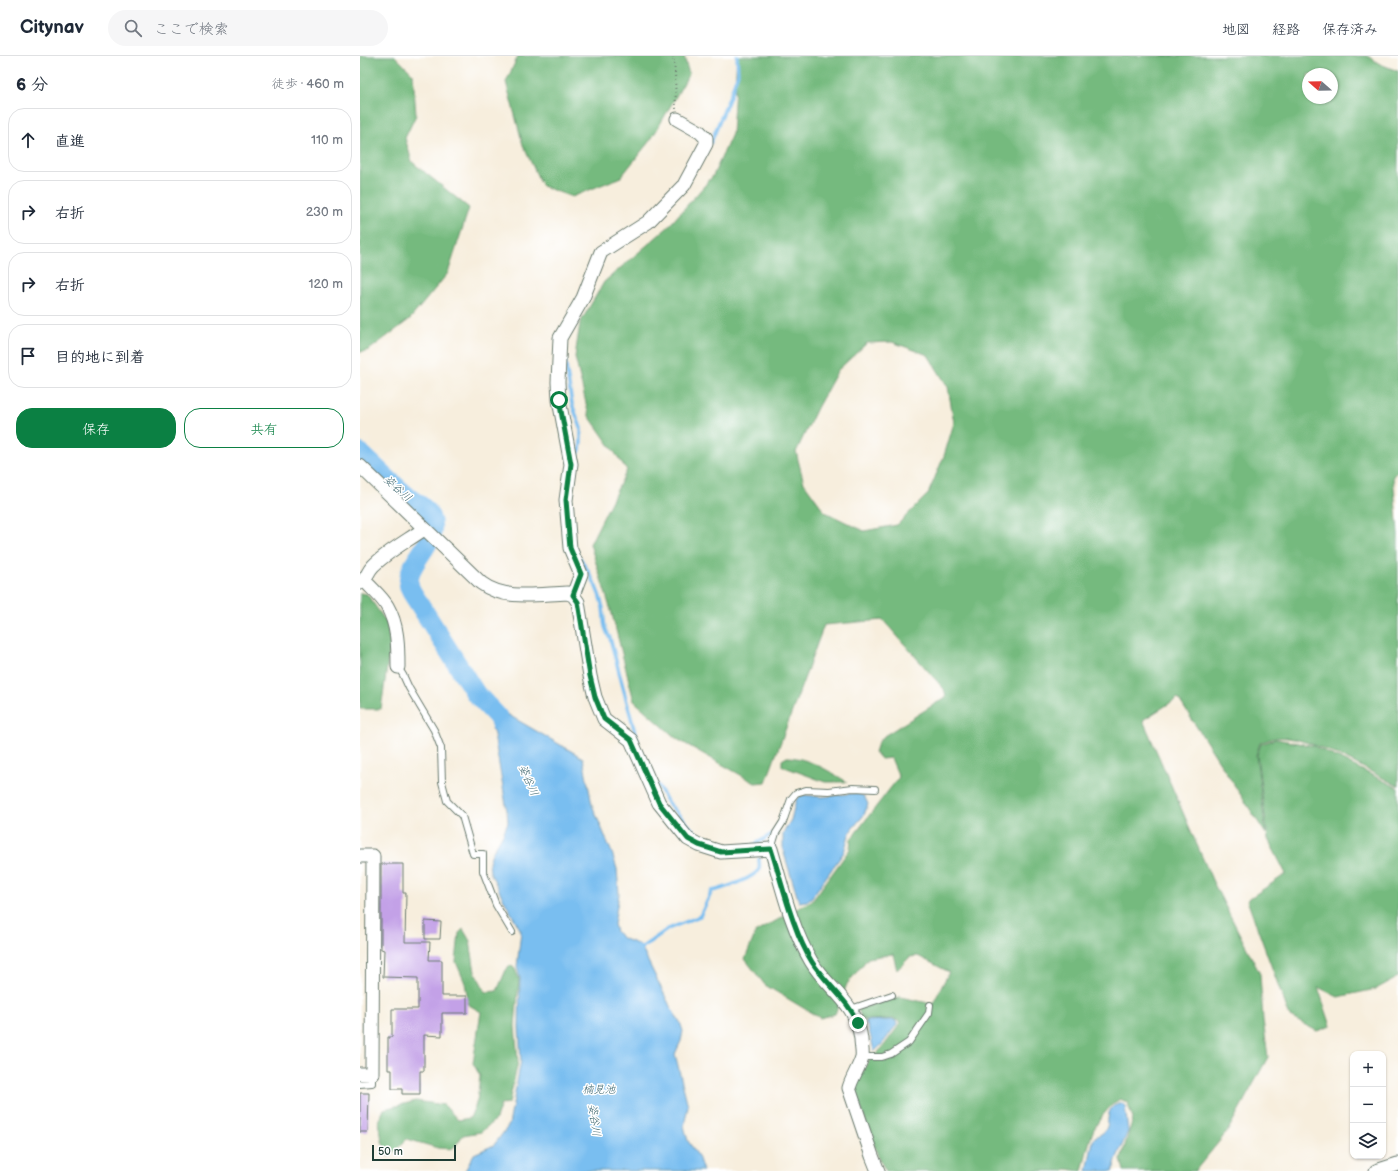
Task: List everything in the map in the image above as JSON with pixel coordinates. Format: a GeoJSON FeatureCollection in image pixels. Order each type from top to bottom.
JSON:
{"type":"FeatureCollection","features":[{"type":"Feature","properties":{"kind":"street"},"geometry":{"type":"LineString","coordinates":[[573,595],[581,574],[570,548],[566,500],[571,464],[559,400],[558,382],[560,338],[583,298],[600,252],[648,222],[684,184],[706,144],[706,138],[700,132],[677,119]]}},
{"type":"Feature","properties":{"kind":"street"},"geometry":{"type":"LineString","coordinates":[[360,466],[425,530],[489,589],[502,594],[524,595],[567,593],[573,595],[578,602],[590,676],[604,719],[631,740],[659,803],[688,839],[699,845],[721,852],[771,849],[799,936],[811,961],[851,1009],[858,1023],[862,1057],[851,1079],[849,1088],[878,1171]]}},
{"type":"Feature","properties":{"kind":"street"},"geometry":{"type":"LineString","coordinates":[[398,667],[397,630],[387,606],[362,582],[372,567],[389,553],[425,530]]}},
{"type":"Feature","properties":{"kind":"street"},"geometry":{"type":"LineString","coordinates":[[360,856],[373,856],[366,973],[366,1074]]}},
{"type":"Feature","properties":{"kind":"street"},"geometry":{"type":"LineString","coordinates":[[1376,1171],[1398,1164]]}},
{"type":"Feature","properties":{"kind":"lane"},"geometry":{"type":"LineString","coordinates":[[398,667],[434,730],[441,748],[442,782],[447,801],[462,816],[473,854],[482,854],[483,871],[496,905],[512,932]]}},
{"type":"Feature","properties":{"kind":"lane"},"geometry":{"type":"LineString","coordinates":[[771,849],[776,833],[783,822],[791,799],[796,793],[806,790],[828,791],[854,788],[875,789]]}},
{"type":"Feature","properties":{"kind":"lane"},"geometry":{"type":"LineString","coordinates":[[851,1009],[892,995]]}},
{"type":"Feature","properties":{"kind":"lane"},"geometry":{"type":"LineString","coordinates":[[862,1057],[882,1057],[891,1054],[908,1042],[929,1013],[930,1005]]}},
{"type":"Feature","properties":{"kind":"lane"},"geometry":{"type":"LineString","coordinates":[[360,1084],[372,1083],[366,1074]]}},
{"type":"Feature","properties":{"kind":"path"},"geometry":{"type":"LineString","coordinates":[[673,56],[677,119]]}},
{"type":"Feature","properties":{"kind":"green space"},"geometry":{"type":"Polygon","coordinates":[[[360,56],[395,56],[413,74],[416,115],[405,138],[412,162],[469,208],[448,273],[410,319],[369,350],[360,352],[360,56]]]}},
{"type":"Feature","properties":{"kind":"green space"},"geometry":{"type":"Polygon","coordinates":[[[518,56],[684,56],[689,74],[652,138],[621,177],[572,197],[542,186],[523,145],[506,82],[518,56]]]}},
{"type":"Feature","properties":{"kind":"green space"},"geometry":{"type":"Polygon","coordinates":[[[737,56],[1367,56],[1380,64],[1398,71],[1398,471],[1393,476],[1398,534],[1398,786],[1355,763],[1303,741],[1288,738],[1275,738],[1260,743],[1256,755],[1266,834],[1178,698],[1143,720],[1213,882],[1260,974],[1263,1020],[1268,1057],[1227,1132],[1195,1171],[1124,1171],[1121,1159],[1133,1118],[1127,1102],[1120,1099],[1108,1110],[1094,1130],[1082,1171],[1065,1169],[1064,1171],[886,1171],[879,1159],[856,1094],[857,1082],[867,1063],[883,1047],[900,1024],[899,1021],[894,1019],[862,1020],[858,1009],[900,997],[933,1004],[949,972],[918,956],[910,957],[897,970],[893,954],[868,958],[847,984],[835,1014],[820,1018],[765,985],[745,959],[756,932],[813,900],[850,849],[851,839],[899,777],[891,758],[881,759],[875,752],[878,743],[884,736],[946,697],[944,689],[883,620],[824,625],[766,782],[755,783],[677,739],[634,701],[612,614],[590,544],[627,470],[589,416],[575,357],[580,323],[604,282],[667,228],[713,176],[732,134],[737,56]],[[892,342],[867,343],[838,370],[817,408],[796,452],[804,483],[825,512],[864,531],[897,525],[928,494],[944,456],[954,423],[948,387],[928,355],[892,342]]]}},
{"type":"Feature","properties":{"kind":"green space"},"geometry":{"type":"Polygon","coordinates":[[[360,593],[367,594],[387,623],[390,646],[381,709],[360,709],[360,593]]]}},
{"type":"Feature","properties":{"kind":"green space"},"geometry":{"type":"Polygon","coordinates":[[[1276,739],[1314,746],[1398,788],[1398,977],[1376,989],[1338,997],[1318,987],[1331,1026],[1317,1031],[1290,1017],[1247,900],[1286,874],[1268,839],[1257,755],[1261,744],[1276,739]]]}},
{"type":"Feature","properties":{"kind":"green space"},"geometry":{"type":"Polygon","coordinates":[[[787,757],[811,762],[847,782],[825,782],[782,766],[782,760],[787,757]]]}},
{"type":"Feature","properties":{"kind":"green space"},"geometry":{"type":"Polygon","coordinates":[[[463,929],[470,941],[475,972],[486,992],[497,991],[506,970],[511,965],[515,969],[519,979],[515,1026],[518,1062],[509,1103],[501,1104],[496,1119],[481,1132],[463,1135],[453,1149],[438,1148],[407,1139],[389,1157],[382,1141],[379,1121],[384,1109],[416,1101],[444,1105],[458,1120],[470,1118],[477,1101],[480,1076],[473,1063],[481,1012],[469,1005],[465,983],[456,962],[459,933],[463,929]]]}},
{"type":"Feature","properties":{"kind":"water","name":"楠見池"},"geometry":{"type":"Polygon","coordinates":[[[500,710],[583,758],[592,805],[617,869],[619,894],[614,924],[616,932],[624,939],[640,945],[671,1008],[680,1022],[683,1031],[681,1041],[675,1054],[688,1106],[684,1126],[688,1141],[698,1156],[703,1171],[465,1171],[474,1154],[494,1145],[509,1125],[521,1061],[519,1027],[520,978],[517,967],[521,931],[490,872],[489,862],[508,822],[494,735],[489,718],[500,710]]]}},
{"type":"Feature","properties":{"kind":"water"},"geometry":{"type":"Polygon","coordinates":[[[855,793],[864,796],[868,804],[864,815],[852,829],[844,852],[812,897],[807,901],[799,902],[783,850],[783,833],[791,820],[796,800],[799,796],[805,795],[822,797],[855,793]]]}},
{"type":"Feature","properties":{"kind":"water"},"geometry":{"type":"Polygon","coordinates":[[[865,1021],[896,1021],[897,1025],[874,1051],[865,1021]]]}},
{"type":"Feature","properties":{"kind":"water"},"geometry":{"type":"Polygon","coordinates":[[[1118,1103],[1122,1103],[1125,1106],[1128,1131],[1113,1171],[1087,1171],[1093,1141],[1095,1137],[1107,1128],[1109,1113],[1118,1103]]]}},
{"type":"Feature","properties":{"kind":"building"},"geometry":{"type":"Polygon","coordinates":[[[381,864],[403,864],[403,893],[406,893],[405,942],[430,942],[429,960],[442,960],[442,996],[467,996],[467,1013],[442,1013],[442,1036],[424,1035],[424,1071],[420,1071],[420,1094],[402,1094],[402,1089],[392,1089],[392,1070],[388,1070],[388,1037],[392,1037],[392,1009],[418,1009],[418,978],[383,977],[384,950],[381,949],[381,864]]]}},
{"type":"Feature","properties":{"kind":"building"},"geometry":{"type":"Polygon","coordinates":[[[425,921],[441,922],[440,939],[425,939],[425,921]]]}},
{"type":"Feature","properties":{"kind":"building"},"geometry":{"type":"Polygon","coordinates":[[[360,1093],[369,1093],[368,1132],[360,1132],[360,1093]]]}},
{"type":"Feature","properties":{"kind":"waterway"},"geometry":{"type":"LineString","coordinates":[[711,142],[738,73],[737,56]]}},
{"type":"Feature","properties":{"kind":"waterway"},"geometry":{"type":"LineString","coordinates":[[565,360],[572,404],[581,428],[580,450],[575,460]]}},
{"type":"Feature","properties":{"kind":"waterway","name":"姿谷川"},"geometry":{"type":"LineString","coordinates":[[360,453],[423,508],[430,517],[432,526],[431,535],[409,576],[409,585],[413,594],[476,694],[497,716],[508,737]]}},
{"type":"Feature","properties":{"kind":"waterway"},"geometry":{"type":"LineString","coordinates":[[580,558],[591,576],[599,594],[607,634],[610,638],[637,740]]}},
{"type":"Feature","properties":{"kind":"waterway"},"geometry":{"type":"LineString","coordinates":[[658,785],[668,803],[703,840]]}},
{"type":"Feature","properties":{"kind":"waterway"},"geometry":{"type":"LineString","coordinates":[[754,845],[772,834]]}},
{"type":"Feature","properties":{"kind":"waterway"},"geometry":{"type":"LineString","coordinates":[[638,950],[668,929],[700,916],[712,891],[730,886],[751,876],[759,869],[759,859]]}},
{"type":"Feature","properties":{"kind":"route"},"geometry":{"type":"LineString","coordinates":[[559,400],[571,464],[566,500],[570,548],[581,574],[573,595],[578,602],[590,676],[595,697],[604,719],[631,740],[659,803],[688,839],[711,850],[721,852],[771,849],[799,936],[811,961],[823,977],[846,1002],[858,1023]]}}]}
